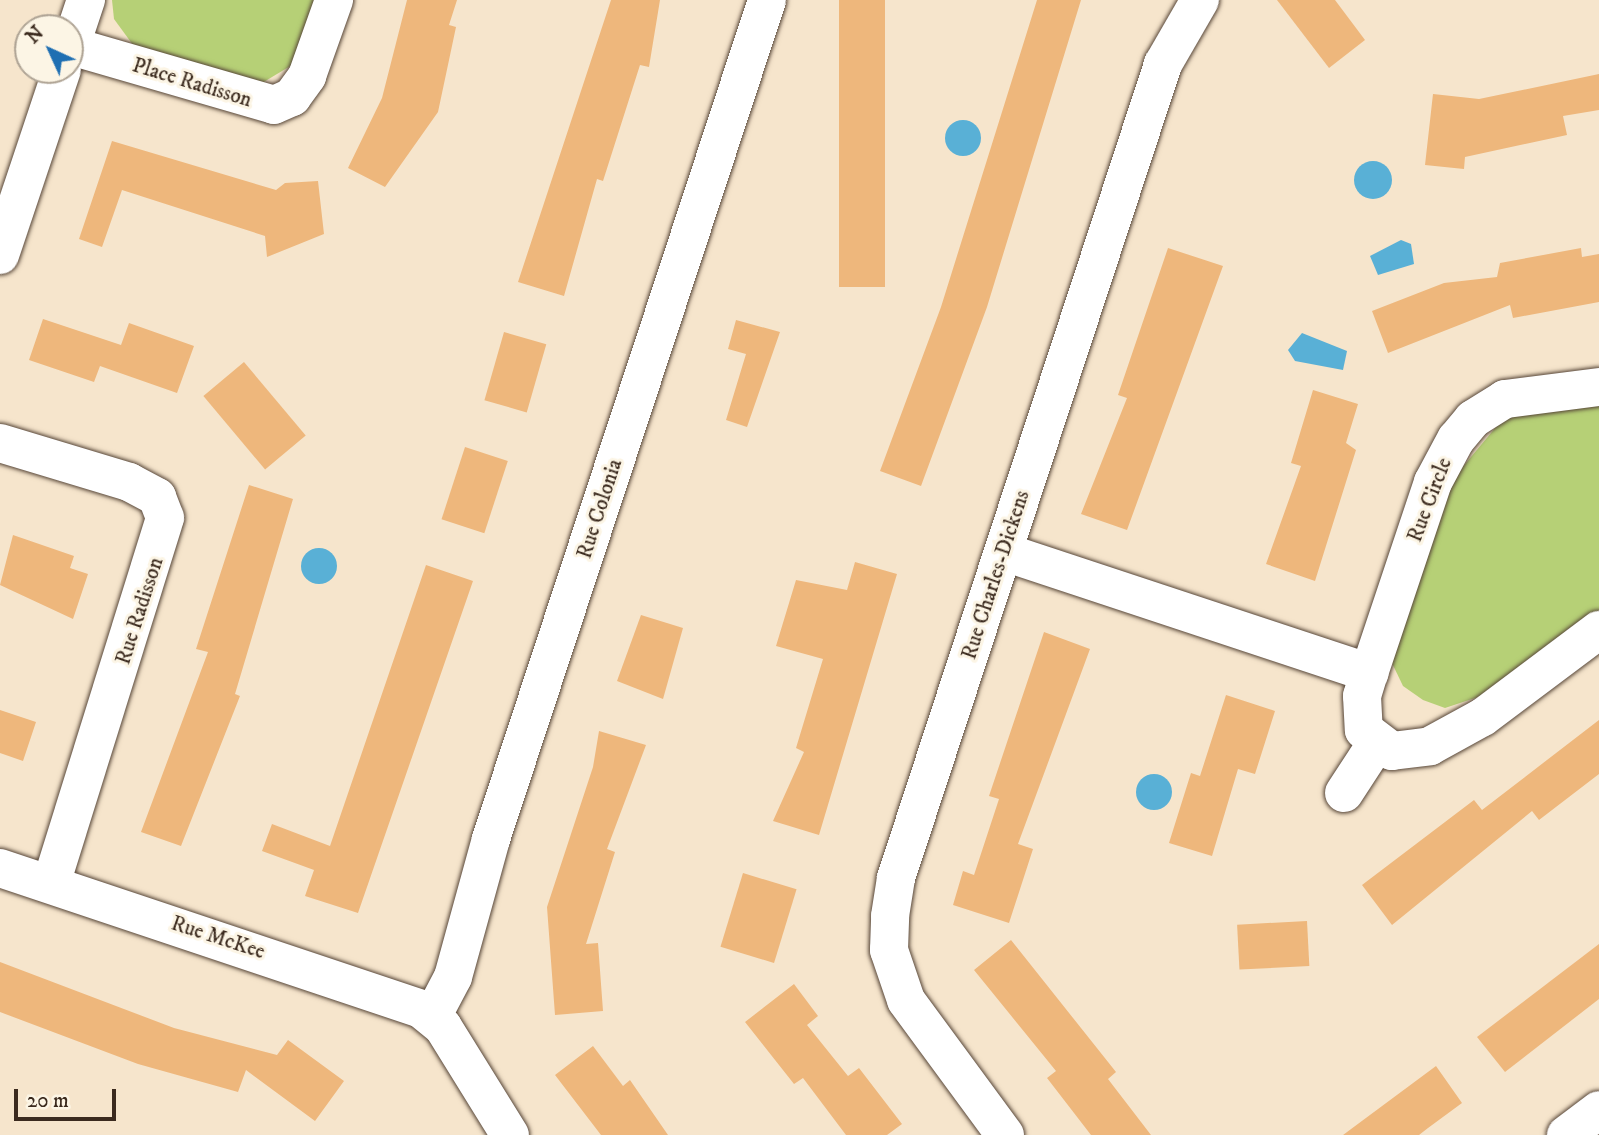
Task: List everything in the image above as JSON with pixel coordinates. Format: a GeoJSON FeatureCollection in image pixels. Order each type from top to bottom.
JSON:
{"type":"FeatureCollection","features":[{"type":"Feature","properties":{"kind":"street","name":"Place Radisson"},"geometry":{"type":"LineString","coordinates":[[84,51],[274,105],[292,97],[307,76],[334,0]]}},
{"type":"Feature","properties":{"kind":"street","name":"Rue Colonia"},"geometry":{"type":"LineString","coordinates":[[432,1017],[453,977],[492,839],[767,0]]}},
{"type":"Feature","properties":{"kind":"street","name":"Rue Charles-Dickens"},"geometry":{"type":"LineString","coordinates":[[1005,1135],[906,1000],[889,950],[897,878],[1163,64],[1200,0]]}},
{"type":"Feature","properties":{"kind":"street"},"geometry":{"type":"LineString","coordinates":[[0,255],[57,84]]}},
{"type":"Feature","properties":{"kind":"street","name":"Rue Circle"},"geometry":{"type":"LineString","coordinates":[[1376,744],[1361,713],[1369,673],[1433,482],[1456,439],[1473,419],[1505,400],[1599,387]]}},
{"type":"Feature","properties":{"kind":"street","name":"Rue Radisson"},"geometry":{"type":"LineString","coordinates":[[0,443],[129,482],[157,497],[165,518],[51,883]]}},
{"type":"Feature","properties":{"kind":"street"},"geometry":{"type":"LineString","coordinates":[[1004,552],[1369,673]]}},
{"type":"Feature","properties":{"kind":"street"},"geometry":{"type":"LineString","coordinates":[[1344,793],[1376,744],[1411,752],[1455,735],[1599,630]]}},
{"type":"Feature","properties":{"kind":"street","name":"Rue McKee"},"geometry":{"type":"LineString","coordinates":[[0,868],[401,999],[432,1017]]}},
{"type":"Feature","properties":{"kind":"street"},"geometry":{"type":"LineString","coordinates":[[432,1017],[510,1135]]}},
{"type":"Feature","properties":{"kind":"street"},"geometry":{"type":"LineString","coordinates":[[1566,1135],[1599,1110]]}},
{"type":"Feature","properties":{"kind":"green space"},"geometry":{"type":"Polygon","coordinates":[[[112,0],[316,0],[292,65],[262,83],[133,45],[114,19],[112,0]]]}},
{"type":"Feature","properties":{"kind":"green space"},"geometry":{"type":"Polygon","coordinates":[[[1599,403],[1599,610],[1484,695],[1445,708],[1423,700],[1403,686],[1391,661],[1451,481],[1501,421],[1528,411],[1599,403]]]}},
{"type":"Feature","properties":{"kind":"water"},"geometry":{"type":"Polygon","coordinates":[[[963,120],[976,125],[981,138],[976,151],[963,156],[950,151],[945,138],[950,125],[963,120]]]}},
{"type":"Feature","properties":{"kind":"water"},"geometry":{"type":"Polygon","coordinates":[[[1373,161],[1387,166],[1392,180],[1387,194],[1373,199],[1359,194],[1354,180],[1359,166],[1373,161]]]}},
{"type":"Feature","properties":{"kind":"water"},"geometry":{"type":"Polygon","coordinates":[[[1401,240],[1411,244],[1414,264],[1378,275],[1370,256],[1401,240]]]}},
{"type":"Feature","properties":{"kind":"water"},"geometry":{"type":"Polygon","coordinates":[[[1302,333],[1347,351],[1343,370],[1295,361],[1288,350],[1302,333]]]}},
{"type":"Feature","properties":{"kind":"water"},"geometry":{"type":"Polygon","coordinates":[[[319,548],[332,553],[337,566],[332,579],[319,584],[306,579],[301,566],[306,553],[319,548]]]}},
{"type":"Feature","properties":{"kind":"water"},"geometry":{"type":"Polygon","coordinates":[[[1154,774],[1167,779],[1172,792],[1167,805],[1154,810],[1141,805],[1136,792],[1141,779],[1154,774]]]}},
{"type":"Feature","properties":{"kind":"building"},"geometry":{"type":"Polygon","coordinates":[[[407,0],[457,0],[449,25],[456,27],[438,112],[385,187],[348,168],[382,98],[407,0]]]}},
{"type":"Feature","properties":{"kind":"building"},"geometry":{"type":"Polygon","coordinates":[[[611,0],[660,0],[649,67],[640,65],[603,181],[597,179],[564,296],[518,282],[611,0]]]}},
{"type":"Feature","properties":{"kind":"building"},"geometry":{"type":"Polygon","coordinates":[[[839,0],[885,0],[885,287],[839,287],[839,0]]]}},
{"type":"Feature","properties":{"kind":"building"},"geometry":{"type":"Polygon","coordinates":[[[1037,0],[1081,0],[987,307],[921,486],[880,471],[941,307],[1037,0]]]}},
{"type":"Feature","properties":{"kind":"building"},"geometry":{"type":"Polygon","coordinates":[[[1277,0],[1335,0],[1365,40],[1329,68],[1277,0]]]}},
{"type":"Feature","properties":{"kind":"building"},"geometry":{"type":"Polygon","coordinates":[[[1599,74],[1599,110],[1563,116],[1567,135],[1465,157],[1464,169],[1425,165],[1433,94],[1479,99],[1599,74]]]}},
{"type":"Feature","properties":{"kind":"building"},"geometry":{"type":"Polygon","coordinates":[[[112,141],[276,190],[285,183],[318,181],[324,234],[267,257],[265,236],[122,190],[102,247],[79,239],[112,141]]]}},
{"type":"Feature","properties":{"kind":"building"},"geometry":{"type":"Polygon","coordinates":[[[1168,248],[1223,266],[1127,530],[1081,514],[1127,398],[1118,395],[1168,248]]]}},
{"type":"Feature","properties":{"kind":"building"},"geometry":{"type":"Polygon","coordinates":[[[1581,248],[1582,257],[1599,254],[1599,302],[1513,318],[1510,305],[1388,353],[1372,311],[1444,283],[1497,277],[1500,263],[1581,248]]]}},
{"type":"Feature","properties":{"kind":"building"},"geometry":{"type":"Polygon","coordinates":[[[43,319],[121,345],[129,323],[194,346],[177,393],[100,366],[94,382],[29,360],[43,319]]]}},
{"type":"Feature","properties":{"kind":"building"},"geometry":{"type":"Polygon","coordinates":[[[736,320],[780,332],[747,427],[726,420],[746,354],[728,349],[736,320]]]}},
{"type":"Feature","properties":{"kind":"building"},"geometry":{"type":"Polygon","coordinates":[[[504,332],[546,344],[527,412],[484,400],[504,332]]]}},
{"type":"Feature","properties":{"kind":"building"},"geometry":{"type":"Polygon","coordinates":[[[244,362],[306,436],[265,470],[203,396],[244,362]]]}},
{"type":"Feature","properties":{"kind":"building"},"geometry":{"type":"Polygon","coordinates":[[[1313,390],[1358,404],[1346,443],[1356,450],[1315,581],[1266,564],[1301,466],[1291,463],[1313,390]]]}},
{"type":"Feature","properties":{"kind":"building"},"geometry":{"type":"Polygon","coordinates":[[[465,447],[508,461],[484,533],[442,519],[465,447]]]}},
{"type":"Feature","properties":{"kind":"building"},"geometry":{"type":"Polygon","coordinates":[[[249,485],[293,499],[235,694],[240,696],[181,846],[141,832],[208,652],[196,649],[249,485]]]}},
{"type":"Feature","properties":{"kind":"building"},"geometry":{"type":"Polygon","coordinates":[[[13,535],[74,556],[70,568],[88,574],[73,619],[0,585],[13,535]]]}},
{"type":"Feature","properties":{"kind":"building"},"geometry":{"type":"Polygon","coordinates":[[[855,562],[897,574],[819,835],[773,821],[804,752],[796,748],[823,659],[776,646],[796,580],[847,590],[855,562]]]}},
{"type":"Feature","properties":{"kind":"building"},"geometry":{"type":"Polygon","coordinates":[[[426,565],[473,581],[358,913],[305,896],[314,870],[262,851],[272,824],[330,846],[426,565]]]}},
{"type":"Feature","properties":{"kind":"building"},"geometry":{"type":"Polygon","coordinates":[[[641,615],[683,628],[663,699],[617,681],[641,615]]]}},
{"type":"Feature","properties":{"kind":"building"},"geometry":{"type":"Polygon","coordinates":[[[1044,632],[1090,649],[1018,844],[1033,849],[1009,923],[953,905],[963,871],[974,875],[999,799],[989,796],[1044,632]]]}},
{"type":"Feature","properties":{"kind":"building"},"geometry":{"type":"Polygon","coordinates":[[[1226,695],[1275,711],[1255,774],[1238,769],[1212,856],[1169,843],[1191,773],[1200,776],[1226,695]]]}},
{"type":"Feature","properties":{"kind":"building"},"geometry":{"type":"Polygon","coordinates":[[[0,710],[36,722],[23,761],[0,753],[0,710]]]}},
{"type":"Feature","properties":{"kind":"building"},"geometry":{"type":"Polygon","coordinates":[[[1599,720],[1599,774],[1539,820],[1532,811],[1392,925],[1362,885],[1474,800],[1482,810],[1599,720]]]}},
{"type":"Feature","properties":{"kind":"building"},"geometry":{"type":"Polygon","coordinates":[[[599,731],[646,745],[607,849],[615,852],[586,944],[598,943],[603,1011],[555,1015],[547,907],[593,767],[599,731]]]}},
{"type":"Feature","properties":{"kind":"building"},"geometry":{"type":"Polygon","coordinates":[[[743,873],[797,889],[774,963],[720,947],[743,873]]]}},
{"type":"Feature","properties":{"kind":"building"},"geometry":{"type":"Polygon","coordinates":[[[1307,921],[1309,966],[1239,970],[1237,925],[1307,921]]]}},
{"type":"Feature","properties":{"kind":"building"},"geometry":{"type":"Polygon","coordinates":[[[1011,940],[1116,1072],[1108,1079],[1151,1135],[1091,1135],[1047,1078],[1056,1071],[974,970],[1011,940]]]}},
{"type":"Feature","properties":{"kind":"building"},"geometry":{"type":"Polygon","coordinates":[[[1599,944],[1599,999],[1505,1072],[1477,1037],[1599,944]]]}},
{"type":"Feature","properties":{"kind":"building"},"geometry":{"type":"Polygon","coordinates":[[[0,962],[174,1028],[277,1055],[288,1040],[344,1081],[315,1121],[246,1070],[238,1092],[138,1064],[0,1012],[0,962]]]}},
{"type":"Feature","properties":{"kind":"building"},"geometry":{"type":"Polygon","coordinates":[[[794,984],[818,1016],[807,1025],[848,1076],[859,1068],[902,1124],[887,1135],[846,1135],[803,1078],[794,1084],[745,1022],[794,984]]]}},
{"type":"Feature","properties":{"kind":"building"},"geometry":{"type":"Polygon","coordinates":[[[593,1046],[623,1086],[630,1080],[668,1135],[601,1135],[555,1075],[593,1046]]]}},
{"type":"Feature","properties":{"kind":"building"},"geometry":{"type":"Polygon","coordinates":[[[1436,1066],[1462,1103],[1419,1135],[1343,1135],[1436,1066]]]}}]}
